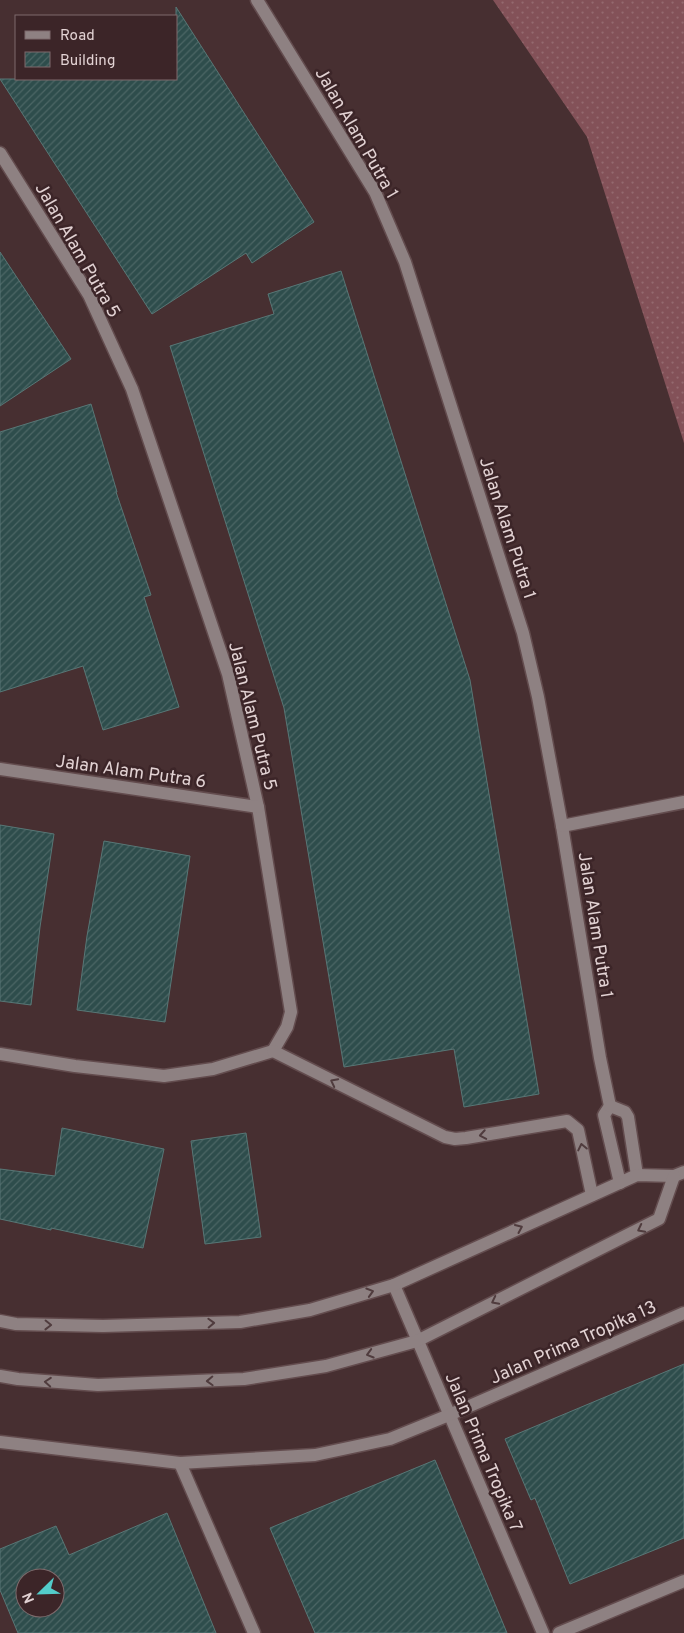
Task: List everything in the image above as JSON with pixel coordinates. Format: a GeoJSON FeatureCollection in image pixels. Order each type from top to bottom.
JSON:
{"type":"FeatureCollection","features":[{"type":"Feature","properties":{"kind":"street","name":"Jalan Alam Putra 1"},"geometry":{"type":"LineString","coordinates":[[257,0],[375,192],[405,262],[523,633],[538,697],[562,826],[600,1058],[610,1106],[604,1115],[620,1183]]}},
{"type":"Feature","properties":{"kind":"street","name":"Jalan Alam Putra 5"},"geometry":{"type":"LineString","coordinates":[[0,153],[88,295],[132,389],[228,674],[258,807],[289,993],[291,1012],[287,1027],[273,1051]]}},
{"type":"Feature","properties":{"kind":"street","name":"Jalan Alam Putra 6"},"geometry":{"type":"LineString","coordinates":[[0,769],[258,807]]}},
{"type":"Feature","properties":{"kind":"street"},"geometry":{"type":"LineString","coordinates":[[562,826],[684,802]]}},
{"type":"Feature","properties":{"kind":"street"},"geometry":{"type":"LineString","coordinates":[[0,1054],[75,1066],[164,1076],[213,1069],[273,1051],[445,1137],[455,1139],[466,1138],[567,1121],[578,1130],[592,1195]]}},
{"type":"Feature","properties":{"kind":"street"},"geometry":{"type":"LineString","coordinates":[[610,1106],[625,1112],[628,1117],[637,1175]]}},
{"type":"Feature","properties":{"kind":"street"},"geometry":{"type":"LineString","coordinates":[[0,1321],[16,1324],[103,1326],[240,1322],[310,1310],[394,1285],[637,1175],[679,1174],[659,1219],[417,1340],[326,1366],[244,1379],[98,1385],[18,1380],[0,1376]]}},
{"type":"Feature","properties":{"kind":"street","name":"Jalan Prima Tropika 7"},"geometry":{"type":"LineString","coordinates":[[394,1285],[543,1633]]}},
{"type":"Feature","properties":{"kind":"street","name":"Jalan Prima Tropika 13"},"geometry":{"type":"LineString","coordinates":[[0,1442],[180,1463],[315,1455],[390,1439],[684,1313]]}},
{"type":"Feature","properties":{"kind":"street"},"geometry":{"type":"LineString","coordinates":[[180,1463],[254,1633]]}},
{"type":"Feature","properties":{"kind":"street"},"geometry":{"type":"LineString","coordinates":[[559,1633],[684,1581]]}},
{"type":"Feature","properties":{"kind":"shaded area"},"geometry":{"type":"Polygon","coordinates":[[[493,0],[684,0],[684,443],[587,137],[493,0]]]}},
{"type":"Feature","properties":{"kind":"building"},"geometry":{"type":"Polygon","coordinates":[[[176,7],[314,222],[252,263],[246,253],[152,314],[0,79],[178,80],[178,15],[176,15],[176,7]]]}},
{"type":"Feature","properties":{"kind":"building"},"geometry":{"type":"Polygon","coordinates":[[[0,252],[71,359],[0,406],[0,252]]]}},
{"type":"Feature","properties":{"kind":"building"},"geometry":{"type":"Polygon","coordinates":[[[341,271],[470,680],[539,1094],[464,1107],[454,1049],[344,1067],[284,708],[170,346],[274,314],[268,294],[341,271]]]}},
{"type":"Feature","properties":{"kind":"building"},"geometry":{"type":"Polygon","coordinates":[[[91,404],[116,492],[151,595],[144,597],[179,707],[103,730],[83,666],[0,692],[0,432],[91,404]]]}},
{"type":"Feature","properties":{"kind":"building"},"geometry":{"type":"Polygon","coordinates":[[[0,825],[54,834],[31,1005],[0,1001],[0,825]]]}},
{"type":"Feature","properties":{"kind":"building"},"geometry":{"type":"Polygon","coordinates":[[[104,841],[190,856],[165,1022],[77,1010],[87,936],[104,841]]]}},
{"type":"Feature","properties":{"kind":"building"},"geometry":{"type":"Polygon","coordinates":[[[62,1128],[164,1149],[143,1248],[0,1219],[0,1169],[55,1176],[62,1128]]]}},
{"type":"Feature","properties":{"kind":"building"},"geometry":{"type":"Polygon","coordinates":[[[246,1133],[261,1237],[205,1244],[191,1141],[246,1133]]]}},
{"type":"Feature","properties":{"kind":"building"},"geometry":{"type":"Polygon","coordinates":[[[684,1364],[684,1538],[570,1584],[535,1498],[531,1500],[505,1439],[684,1364]]]}},
{"type":"Feature","properties":{"kind":"building"},"geometry":{"type":"Polygon","coordinates":[[[435,1460],[507,1633],[315,1633],[270,1528],[435,1460]]]}},
{"type":"Feature","properties":{"kind":"building"},"geometry":{"type":"Polygon","coordinates":[[[167,1513],[216,1633],[18,1633],[0,1590],[0,1549],[56,1526],[69,1555],[167,1513]]]}}]}
